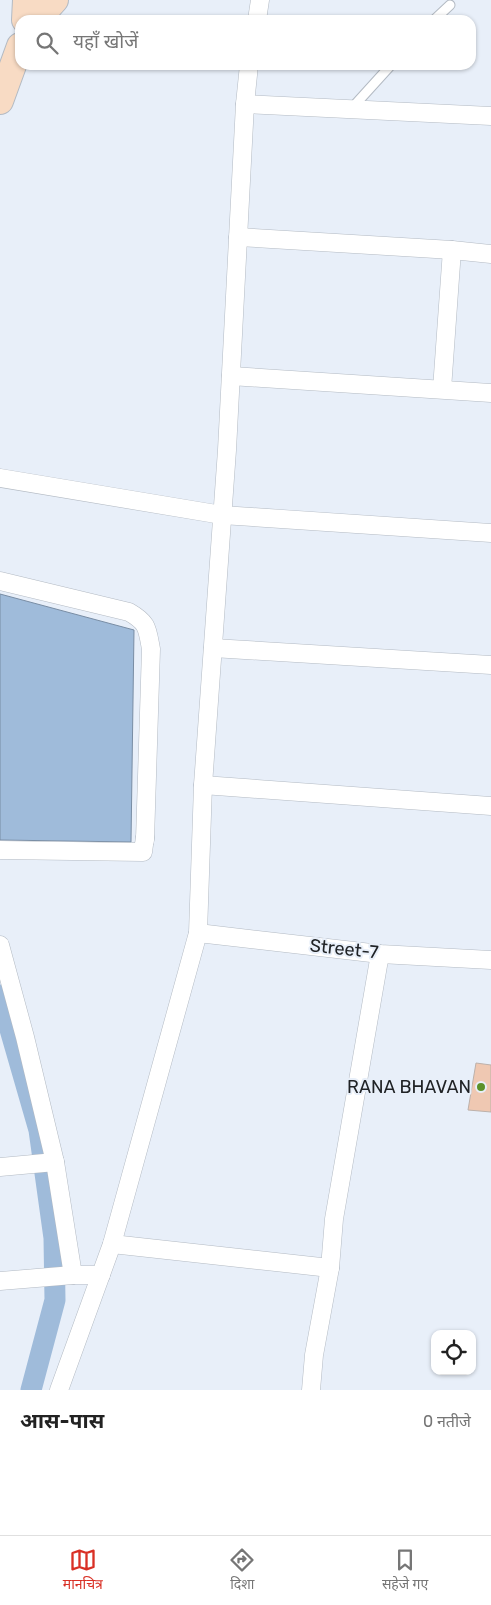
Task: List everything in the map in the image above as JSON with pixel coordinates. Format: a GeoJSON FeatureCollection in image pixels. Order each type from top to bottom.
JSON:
{"type":"FeatureCollection","features":[{"type":"Feature","properties":{"kind":"main road"},"geometry":{"type":"LineString","coordinates":[[25,15],[26,0]]}},
{"type":"Feature","properties":{"kind":"main road"},"geometry":{"type":"LineString","coordinates":[[42,15],[55,0]]}},
{"type":"Feature","properties":{"kind":"main road"},"geometry":{"type":"LineString","coordinates":[[0,101],[15,60]]}},
{"type":"Feature","properties":{"kind":"street"},"geometry":{"type":"LineString","coordinates":[[258,15],[260,0]]}},
{"type":"Feature","properties":{"kind":"street"},"geometry":{"type":"LineString","coordinates":[[59,1390],[112,1244],[198,932],[203,785],[231,376],[245,104],[248,70]]}},
{"type":"Feature","properties":{"kind":"street"},"geometry":{"type":"LineString","coordinates":[[245,104],[491,116]]}},
{"type":"Feature","properties":{"kind":"street"},"geometry":{"type":"LineString","coordinates":[[238,237],[491,254]]}},
{"type":"Feature","properties":{"kind":"street"},"geometry":{"type":"LineString","coordinates":[[442,389],[452,250]]}},
{"type":"Feature","properties":{"kind":"street"},"geometry":{"type":"LineString","coordinates":[[231,376],[491,393]]}},
{"type":"Feature","properties":{"kind":"street"},"geometry":{"type":"LineString","coordinates":[[0,478],[222,515],[491,533]]}},
{"type":"Feature","properties":{"kind":"street"},"geometry":{"type":"LineString","coordinates":[[0,581],[129,612],[143,620],[148,630],[151,649],[143,852],[0,850]]}},
{"type":"Feature","properties":{"kind":"street"},"geometry":{"type":"LineString","coordinates":[[213,648],[491,665]]}},
{"type":"Feature","properties":{"kind":"street"},"geometry":{"type":"LineString","coordinates":[[203,785],[491,806]]}},
{"type":"Feature","properties":{"kind":"street","name":"Street-7"},"geometry":{"type":"LineString","coordinates":[[198,932],[380,954],[491,960]]}},
{"type":"Feature","properties":{"kind":"street"},"geometry":{"type":"LineString","coordinates":[[0,945],[25,1037],[55,1162],[73,1275]]}},
{"type":"Feature","properties":{"kind":"street"},"geometry":{"type":"LineString","coordinates":[[311,1390],[314,1355],[330,1268],[334,1219],[380,954]]}},
{"type":"Feature","properties":{"kind":"street"},"geometry":{"type":"LineString","coordinates":[[0,1167],[55,1162]]}},
{"type":"Feature","properties":{"kind":"street"},"geometry":{"type":"LineString","coordinates":[[112,1244],[330,1268]]}},
{"type":"Feature","properties":{"kind":"street"},"geometry":{"type":"LineString","coordinates":[[0,1281],[73,1275],[101,1275]]}},
{"type":"Feature","properties":{"kind":"lane"},"geometry":{"type":"LineString","coordinates":[[439,15],[450,5]]}},
{"type":"Feature","properties":{"kind":"lane"},"geometry":{"type":"LineString","coordinates":[[352,108],[386,70]]}},
{"type":"Feature","properties":{"kind":"lane"},"geometry":{"type":"LineString","coordinates":[[0,856],[116,858]]}},
{"type":"Feature","properties":{"kind":"water"},"geometry":{"type":"Polygon","coordinates":[[[0,594],[134,630],[131,842],[0,840],[0,594]]]}},
{"type":"Feature","properties":{"kind":"building","name":"RANA BHAVAN"},"geometry":{"type":"Polygon","coordinates":[[[476,1063],[491,1065],[491,1112],[468,1110],[476,1063]]]}},
{"type":"Feature","properties":{"kind":"waterway"},"geometry":{"type":"LineString","coordinates":[[0,995],[39,1130],[54,1238],[55,1300],[31,1390]]}},
{"type":"Feature","properties":{"kind":"place","name":"RANA BHAVAN"},"geometry":{"type":"Point","coordinates":[481,1087]}}]}
